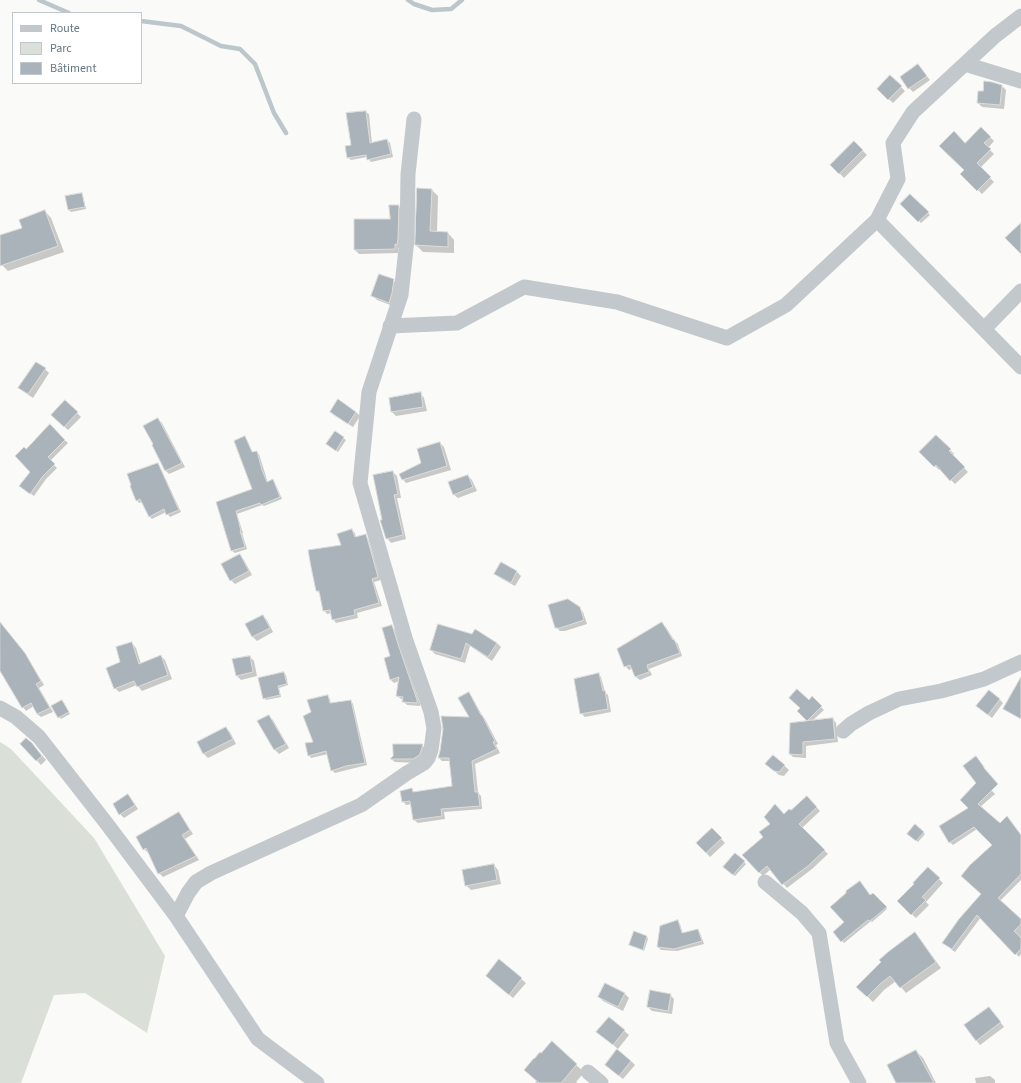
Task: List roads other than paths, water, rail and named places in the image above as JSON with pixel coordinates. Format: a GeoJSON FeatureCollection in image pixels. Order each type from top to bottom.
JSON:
{"type":"FeatureCollection","features":[{"type":"Feature","properties":{"kind":"street"},"geometry":{"type":"LineString","coordinates":[[390,326],[457,323],[524,286],[618,302],[726,338],[786,305],[877,220],[898,179],[893,143],[913,112],[995,36],[1021,16]]}},
{"type":"Feature","properties":{"kind":"street"},"geometry":{"type":"LineString","coordinates":[[965,64],[1021,80]]}},
{"type":"Feature","properties":{"kind":"street"},"geometry":{"type":"LineString","coordinates":[[176,916],[188,893],[196,882],[211,873],[361,805],[424,763],[431,750],[434,728],[431,712],[406,641],[360,483],[369,392],[401,295],[407,239],[408,174],[414,119]]}},
{"type":"Feature","properties":{"kind":"street"},"geometry":{"type":"LineString","coordinates":[[877,220],[1021,367]]}},
{"type":"Feature","properties":{"kind":"street"},"geometry":{"type":"LineString","coordinates":[[984,329],[1021,291]]}},
{"type":"Feature","properties":{"kind":"street"},"geometry":{"type":"LineString","coordinates":[[843,731],[851,724],[869,713],[899,699],[940,691],[984,679],[1021,662]]}},
{"type":"Feature","properties":{"kind":"street"},"geometry":{"type":"LineString","coordinates":[[0,708],[16,717],[39,737],[107,824],[176,916],[258,1039],[317,1083]]}},
{"type":"Feature","properties":{"kind":"street"},"geometry":{"type":"LineString","coordinates":[[765,882],[802,913],[819,933],[837,1043],[859,1083]]}},
{"type":"Feature","properties":{"kind":"street"},"geometry":{"type":"LineString","coordinates":[[588,1072],[601,1083]]}},
{"type":"Feature","properties":{"kind":"waterway"},"geometry":{"type":"LineString","coordinates":[[39,0],[67,12]]}},
{"type":"Feature","properties":{"kind":"waterway"},"geometry":{"type":"LineString","coordinates":[[408,0],[414,4],[432,10],[451,9],[462,0]]}},
{"type":"Feature","properties":{"kind":"waterway"},"geometry":{"type":"LineString","coordinates":[[142,21],[181,26],[221,46],[240,49],[255,64],[274,113],[286,133]]}}]}
